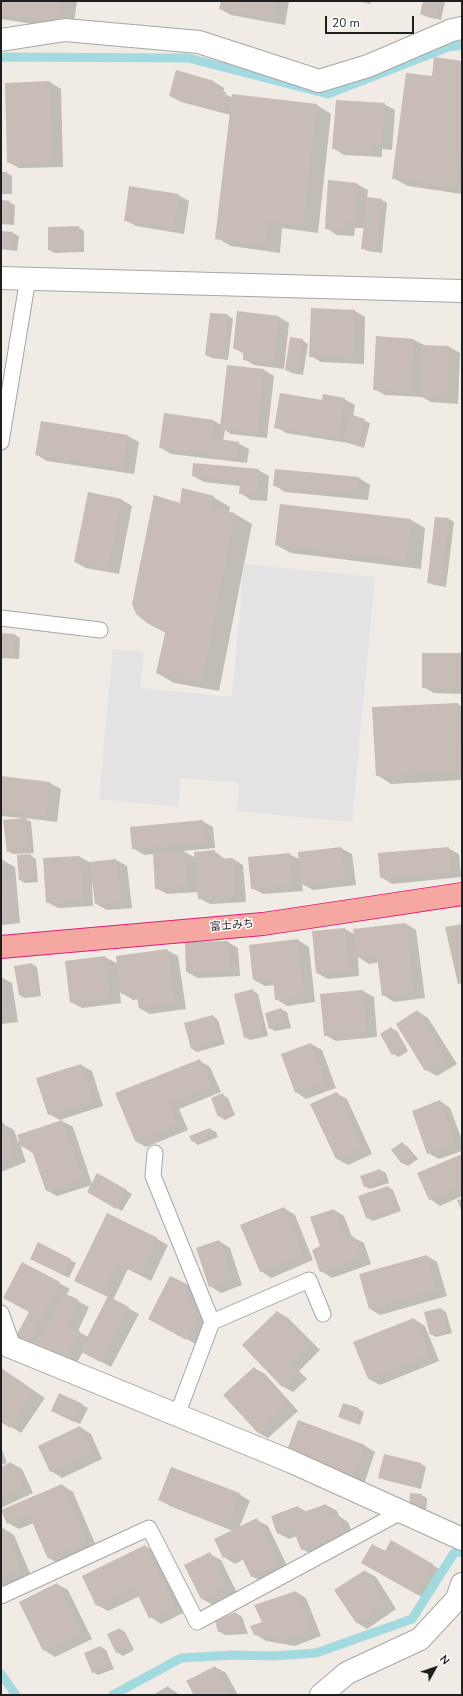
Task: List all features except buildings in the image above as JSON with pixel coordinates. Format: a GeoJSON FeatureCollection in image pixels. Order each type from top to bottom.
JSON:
{"type":"FeatureCollection","features":[{"type":"Feature","properties":{"kind":"highway","name":"富士みち"},"geometry":{"type":"LineString","coordinates":[[1,947],[263,924],[462,894]]}},
{"type":"Feature","properties":{"kind":"street"},"geometry":{"type":"LineString","coordinates":[[1,40],[65,30],[199,42],[319,81],[368,66],[452,30],[462,28]]}},
{"type":"Feature","properties":{"kind":"street"},"geometry":{"type":"LineString","coordinates":[[1,278],[462,291]]}},
{"type":"Feature","properties":{"kind":"street"},"geometry":{"type":"LineString","coordinates":[[8,1346],[292,1462],[462,1539]]}},
{"type":"Feature","properties":{"kind":"street"},"geometry":{"type":"LineString","coordinates":[[321,1695],[347,1673],[420,1639],[457,1599],[462,1584]]}},
{"type":"Feature","properties":{"kind":"lane"},"geometry":{"type":"LineString","coordinates":[[1,442],[28,278]]}},
{"type":"Feature","properties":{"kind":"lane"},"geometry":{"type":"LineString","coordinates":[[1,618],[100,630]]}},
{"type":"Feature","properties":{"kind":"lane"},"geometry":{"type":"LineString","coordinates":[[155,1153],[153,1176],[212,1322],[176,1415]]}},
{"type":"Feature","properties":{"kind":"lane"},"geometry":{"type":"LineString","coordinates":[[212,1322],[309,1280],[323,1314]]}},
{"type":"Feature","properties":{"kind":"lane"},"geometry":{"type":"LineString","coordinates":[[1,1314],[8,1346]]}},
{"type":"Feature","properties":{"kind":"lane"},"geometry":{"type":"LineString","coordinates":[[1,1596],[149,1528],[197,1622],[402,1512]]}},
{"type":"Feature","properties":{"kind":"shaded area"},"geometry":{"type":"Polygon","coordinates":[[[244,564],[375,577],[352,822],[237,811],[239,783],[181,778],[178,807],[99,799],[113,649],[144,652],[140,688],[232,697],[244,564]]]}},
{"type":"Feature","properties":{"kind":"waterway"},"geometry":{"type":"LineString","coordinates":[[1,57],[188,58],[328,94],[448,47],[462,45]]}},
{"type":"Feature","properties":{"kind":"waterway"},"geometry":{"type":"LineString","coordinates":[[113,1695],[181,1658],[234,1655],[273,1656],[316,1653],[412,1619],[454,1553],[462,1552]]}},
{"type":"Feature","properties":{"kind":"waterway"},"geometry":{"type":"LineString","coordinates":[[1,1674],[16,1695]]}}]}
